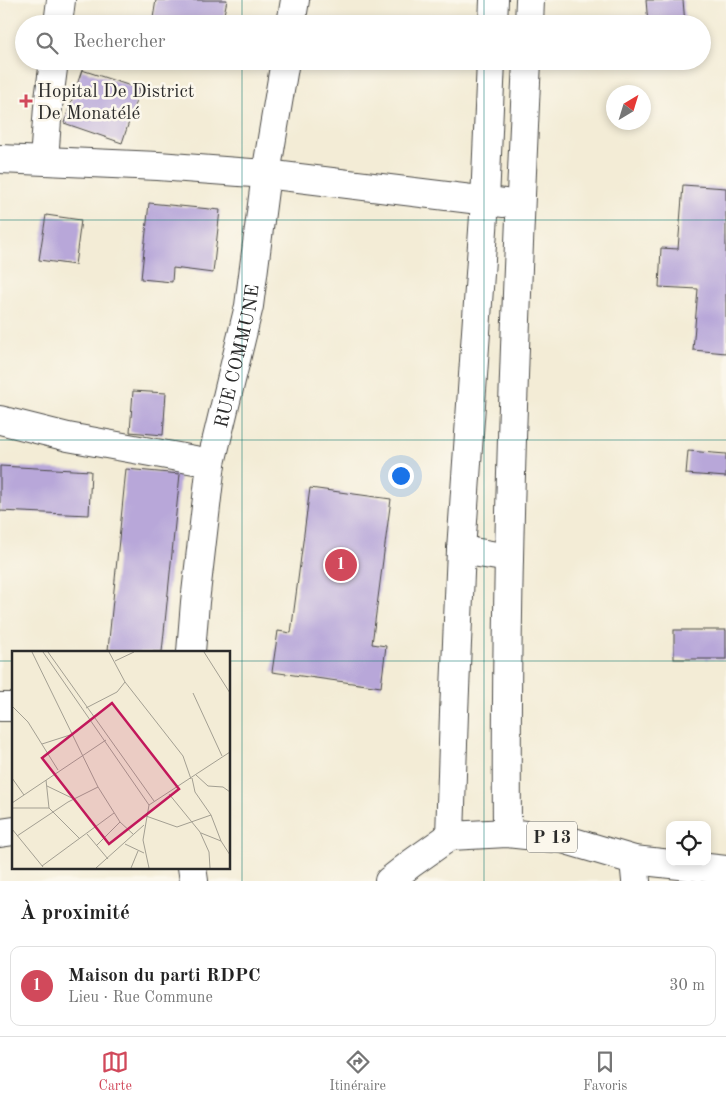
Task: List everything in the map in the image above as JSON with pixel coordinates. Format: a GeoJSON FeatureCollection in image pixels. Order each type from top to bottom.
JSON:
{"type":"FeatureCollection","features":[{"type":"Feature","properties":{"kind":"street"},"geometry":{"type":"LineString","coordinates":[[59,15],[61,0]]}},
{"type":"Feature","properties":{"kind":"street"},"geometry":{"type":"LineString","coordinates":[[292,15],[295,0]]}},
{"type":"Feature","properties":{"kind":"street"},"geometry":{"type":"LineString","coordinates":[[493,15],[494,0]]}},
{"type":"Feature","properties":{"kind":"street"},"geometry":{"type":"LineString","coordinates":[[529,15],[530,0]]}},
{"type":"Feature","properties":{"kind":"street"},"geometry":{"type":"LineString","coordinates":[[44,160],[53,70]]}},
{"type":"Feature","properties":{"kind":"street","name":"RUE COMMUNE"},"geometry":{"type":"LineString","coordinates":[[191,651],[211,463],[249,306],[266,174],[283,70]]}},
{"type":"Feature","properties":{"kind":"street"},"geometry":{"type":"LineString","coordinates":[[388,881],[450,836],[461,550],[485,201],[491,70]]}},
{"type":"Feature","properties":{"kind":"street"},"geometry":{"type":"LineString","coordinates":[[507,833],[506,759],[509,558],[520,205],[527,70]]}},
{"type":"Feature","properties":{"kind":"street"},"geometry":{"type":"LineString","coordinates":[[0,158],[158,166],[266,174],[520,205]]}},
{"type":"Feature","properties":{"kind":"street"},"geometry":{"type":"LineString","coordinates":[[3,417],[68,437],[211,463]]}},
{"type":"Feature","properties":{"kind":"street"},"geometry":{"type":"LineString","coordinates":[[461,550],[509,558]]}},
{"type":"Feature","properties":{"kind":"street","name":"P 13"},"geometry":{"type":"LineString","coordinates":[[450,836],[507,833],[563,839],[635,871],[726,870]]}},
{"type":"Feature","properties":{"kind":"street"},"geometry":{"type":"LineString","coordinates":[[192,868],[194,881]]}},
{"type":"Feature","properties":{"kind":"building"},"geometry":{"type":"Polygon","coordinates":[[[156,0],[227,0],[224,15],[154,15],[156,0]]]}},
{"type":"Feature","properties":{"kind":"building"},"geometry":{"type":"Polygon","coordinates":[[[646,0],[683,0],[684,15],[647,15],[646,0]]]}},
{"type":"Feature","properties":{"kind":"building"},"geometry":{"type":"Polygon","coordinates":[[[82,70],[140,89],[122,143],[64,123],[82,70]]]}},
{"type":"Feature","properties":{"kind":"building"},"geometry":{"type":"Polygon","coordinates":[[[683,185],[726,188],[726,353],[693,350],[698,289],[659,287],[661,248],[678,249],[683,185]]]}},
{"type":"Feature","properties":{"kind":"building"},"geometry":{"type":"Polygon","coordinates":[[[149,203],[220,210],[213,273],[173,268],[172,282],[141,279],[149,203]]]}},
{"type":"Feature","properties":{"kind":"building"},"geometry":{"type":"Polygon","coordinates":[[[46,215],[81,220],[75,265],[39,260],[46,215]]]}},
{"type":"Feature","properties":{"kind":"building"},"geometry":{"type":"Polygon","coordinates":[[[133,391],[166,393],[163,435],[130,432],[133,391]]]}},
{"type":"Feature","properties":{"kind":"building"},"geometry":{"type":"Polygon","coordinates":[[[688,451],[726,454],[726,477],[686,474],[688,451]]]}},
{"type":"Feature","properties":{"kind":"building"},"geometry":{"type":"Polygon","coordinates":[[[0,466],[91,471],[89,515],[0,511],[0,466]]]}},
{"type":"Feature","properties":{"kind":"building"},"geometry":{"type":"Polygon","coordinates":[[[126,469],[180,474],[162,651],[108,650],[126,469]]]}},
{"type":"Feature","properties":{"kind":"building"},"geometry":{"type":"Polygon","coordinates":[[[310,488],[391,499],[372,644],[386,646],[381,687],[272,672],[278,631],[291,633],[310,488]]]}},
{"type":"Feature","properties":{"kind":"building"},"geometry":{"type":"Polygon","coordinates":[[[674,630],[726,630],[726,659],[674,659],[674,630]]]}},
{"type":"Feature","properties":{"kind":"place","name":"Hopital De District De Monatélé"},"geometry":{"type":"Point","coordinates":[26,101]}},
{"type":"Feature","properties":{"kind":"place","name":"Maison du parti RDPC"},"geometry":{"type":"Point","coordinates":[341,565]}}]}
